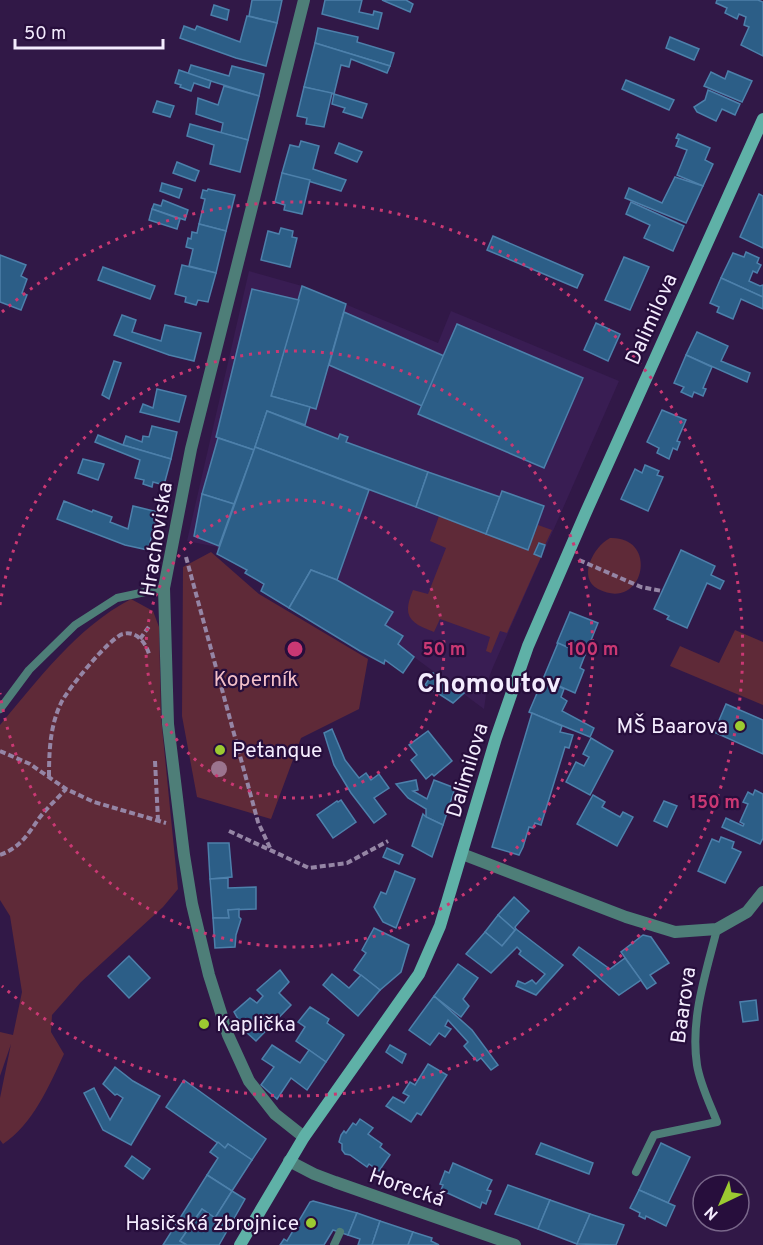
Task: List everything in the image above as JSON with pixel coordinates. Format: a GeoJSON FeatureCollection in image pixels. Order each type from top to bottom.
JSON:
{"type":"FeatureCollection","features":[{"type":"Feature","properties":{"kind":"main road","name":"Dalimilova"},"geometry":{"type":"LineString","coordinates":[[240,1245],[304,1137],[419,974],[440,926],[516,677],[567,554],[763,119]]}},
{"type":"Feature","properties":{"kind":"street","name":"Hrachoviska"},"geometry":{"type":"LineString","coordinates":[[304,0],[190,449],[164,588],[168,724],[192,904],[209,975],[228,1035],[256,1092],[275,1114],[304,1137]]}},
{"type":"Feature","properties":{"kind":"street"},"geometry":{"type":"LineString","coordinates":[[462,854],[626,916],[675,932],[717,928],[747,912],[763,892]]}},
{"type":"Feature","properties":{"kind":"street","name":"Horecká"},"geometry":{"type":"LineString","coordinates":[[289,1161],[335,1182],[515,1245]]}},
{"type":"Feature","properties":{"kind":"lane"},"geometry":{"type":"LineString","coordinates":[[0,709],[29,670],[75,625],[117,598],[164,588]]}},
{"type":"Feature","properties":{"kind":"lane","name":"Baarova"},"geometry":{"type":"LineString","coordinates":[[636,1172],[654,1135],[717,1122],[697,1066],[695,1032],[700,996],[717,928]]}},
{"type":"Feature","properties":{"kind":"lane"},"geometry":{"type":"LineString","coordinates":[[334,1245],[340,1232]]}},
{"type":"Feature","properties":{"kind":"path"},"geometry":{"type":"LineString","coordinates":[[567,554],[641,587],[663,591]]}},
{"type":"Feature","properties":{"kind":"path"},"geometry":{"type":"LineString","coordinates":[[186,556],[258,822],[271,850]]}},
{"type":"Feature","properties":{"kind":"path"},"geometry":{"type":"LineString","coordinates":[[49,776],[49,752],[61,701],[92,662],[115,638],[124,633],[134,634],[144,642],[149,653],[149,663]]}},
{"type":"Feature","properties":{"kind":"path"},"geometry":{"type":"LineString","coordinates":[[0,751],[30,764],[66,789],[110,807],[181,828]]}},
{"type":"Feature","properties":{"kind":"path"},"geometry":{"type":"LineString","coordinates":[[154,751],[158,820]]}},
{"type":"Feature","properties":{"kind":"path"},"geometry":{"type":"LineString","coordinates":[[0,855],[11,851],[23,842],[41,816],[66,789]]}},
{"type":"Feature","properties":{"kind":"path"},"geometry":{"type":"LineString","coordinates":[[229,831],[309,868],[347,863],[388,841]]}},
{"type":"Feature","properties":{"kind":"shaded area"},"geometry":{"type":"Polygon","coordinates":[[[249,271],[302,286],[438,343],[451,311],[619,381],[493,667],[488,680],[484,709],[414,657],[403,673],[386,661],[384,664],[261,591],[264,584],[245,573],[246,570],[217,554],[217,547],[187,541],[249,271]]]}},
{"type":"Feature","properties":{"kind":"green space"},"geometry":{"type":"Polygon","coordinates":[[[439,516],[528,550],[538,525],[552,530],[545,545],[538,543],[534,554],[541,557],[507,633],[500,631],[491,653],[486,651],[490,637],[440,619],[434,632],[413,622],[408,612],[413,590],[428,594],[446,548],[430,541],[439,516]]]}},
{"type":"Feature","properties":{"kind":"green space"},"geometry":{"type":"Polygon","coordinates":[[[610,538],[626,541],[636,548],[640,560],[640,572],[635,583],[626,591],[614,594],[598,589],[592,584],[588,570],[593,555],[610,538]]]}},
{"type":"Feature","properties":{"kind":"green space","name":"Koperník"},"geometry":{"type":"Polygon","coordinates":[[[211,552],[259,594],[368,659],[359,709],[301,738],[271,819],[197,797],[182,716],[183,567],[211,552]]]}},
{"type":"Feature","properties":{"kind":"green space"},"geometry":{"type":"Polygon","coordinates":[[[131,599],[153,611],[159,627],[161,717],[178,889],[163,907],[81,982],[52,1015],[51,1032],[64,1054],[32,1115],[14,1136],[3,1144],[0,1140],[0,1098],[11,1044],[0,1076],[0,1032],[13,1035],[22,992],[10,916],[0,900],[0,725],[76,639],[93,624],[131,599]]]}},
{"type":"Feature","properties":{"kind":"green space"},"geometry":{"type":"Polygon","coordinates":[[[735,630],[763,642],[763,705],[670,666],[680,646],[719,663],[735,630]]]}},
{"type":"Feature","properties":{"kind":"building"},"geometry":{"type":"Polygon","coordinates":[[[252,0],[282,0],[277,23],[249,16],[252,0]]]}},
{"type":"Feature","properties":{"kind":"building"},"geometry":{"type":"Polygon","coordinates":[[[325,0],[362,0],[359,12],[373,15],[374,11],[382,13],[378,29],[322,14],[325,0]]]}},
{"type":"Feature","properties":{"kind":"building"},"geometry":{"type":"Polygon","coordinates":[[[382,0],[406,0],[413,4],[410,12],[382,0]]]}},
{"type":"Feature","properties":{"kind":"building"},"geometry":{"type":"Polygon","coordinates":[[[717,0],[763,2],[763,56],[741,45],[749,27],[744,25],[746,17],[739,14],[737,19],[725,13],[727,8],[716,3],[717,0]]]}},
{"type":"Feature","properties":{"kind":"building"},"geometry":{"type":"Polygon","coordinates":[[[214,5],[229,10],[227,20],[211,15],[214,5]]]}},
{"type":"Feature","properties":{"kind":"building"},"geometry":{"type":"Polygon","coordinates":[[[247,16],[277,23],[266,66],[180,38],[184,26],[195,30],[197,26],[240,42],[247,16]]]}},
{"type":"Feature","properties":{"kind":"building"},"geometry":{"type":"Polygon","coordinates":[[[318,28],[358,37],[357,42],[394,53],[390,66],[315,43],[318,28]]]}},
{"type":"Feature","properties":{"kind":"building"},"geometry":{"type":"Polygon","coordinates":[[[670,37],[699,49],[694,60],[666,48],[670,37]]]}},
{"type":"Feature","properties":{"kind":"building"},"geometry":{"type":"Polygon","coordinates":[[[315,43],[390,66],[387,73],[351,59],[349,67],[341,65],[334,94],[304,87],[315,43]]]}},
{"type":"Feature","properties":{"kind":"building"},"geometry":{"type":"Polygon","coordinates":[[[191,65],[229,76],[232,66],[264,74],[259,96],[188,74],[191,65]]]}},
{"type":"Feature","properties":{"kind":"building"},"geometry":{"type":"Polygon","coordinates":[[[179,70],[211,81],[209,88],[194,83],[191,91],[180,87],[181,85],[175,83],[179,70]]]}},
{"type":"Feature","properties":{"kind":"building"},"geometry":{"type":"Polygon","coordinates":[[[728,71],[752,81],[742,102],[704,86],[711,72],[725,79],[728,71]]]}},
{"type":"Feature","properties":{"kind":"building"},"geometry":{"type":"Polygon","coordinates":[[[626,80],[674,100],[669,110],[622,89],[626,80]]]}},
{"type":"Feature","properties":{"kind":"building"},"geometry":{"type":"Polygon","coordinates":[[[224,86],[259,96],[248,140],[221,133],[223,123],[196,114],[198,98],[218,105],[224,86]]]}},
{"type":"Feature","properties":{"kind":"building"},"geometry":{"type":"Polygon","coordinates":[[[304,87],[332,93],[324,127],[306,124],[307,118],[297,116],[304,87]]]}},
{"type":"Feature","properties":{"kind":"building"},"geometry":{"type":"Polygon","coordinates":[[[708,90],[740,104],[735,115],[722,109],[716,121],[697,112],[694,107],[705,100],[708,90]]]}},
{"type":"Feature","properties":{"kind":"building"},"geometry":{"type":"Polygon","coordinates":[[[334,94],[367,104],[362,118],[343,112],[345,108],[332,104],[334,94]]]}},
{"type":"Feature","properties":{"kind":"building"},"geometry":{"type":"Polygon","coordinates":[[[157,101],[174,106],[170,117],[153,112],[157,101]]]}},
{"type":"Feature","properties":{"kind":"building"},"geometry":{"type":"Polygon","coordinates":[[[190,124],[248,140],[240,172],[210,164],[214,145],[187,136],[190,124]]]}},
{"type":"Feature","properties":{"kind":"building"},"geometry":{"type":"Polygon","coordinates":[[[678,134],[710,148],[705,160],[713,164],[703,186],[677,175],[687,150],[676,146],[679,139],[676,138],[678,134]]]}},
{"type":"Feature","properties":{"kind":"building"},"geometry":{"type":"Polygon","coordinates":[[[301,141],[319,146],[313,169],[346,180],[341,191],[282,173],[290,145],[299,147],[301,141]]]}},
{"type":"Feature","properties":{"kind":"building"},"geometry":{"type":"Polygon","coordinates":[[[339,143],[362,152],[357,162],[335,153],[339,143]]]}},
{"type":"Feature","properties":{"kind":"building"},"geometry":{"type":"Polygon","coordinates":[[[177,162],[199,171],[195,181],[173,173],[177,162]]]}},
{"type":"Feature","properties":{"kind":"building"},"geometry":{"type":"Polygon","coordinates":[[[282,173],[310,180],[302,214],[284,210],[285,205],[275,202],[282,173]]]}},
{"type":"Feature","properties":{"kind":"building"},"geometry":{"type":"Polygon","coordinates":[[[675,177],[703,186],[686,223],[625,198],[629,188],[662,203],[675,177]]]}},
{"type":"Feature","properties":{"kind":"building"},"geometry":{"type":"Polygon","coordinates":[[[162,183],[182,189],[179,198],[160,191],[162,183]]]}},
{"type":"Feature","properties":{"kind":"building"},"geometry":{"type":"Polygon","coordinates":[[[203,190],[235,195],[226,231],[199,224],[205,199],[201,198],[203,190]]]}},
{"type":"Feature","properties":{"kind":"building"},"geometry":{"type":"Polygon","coordinates":[[[759,194],[763,196],[763,248],[740,237],[759,194]]]}},
{"type":"Feature","properties":{"kind":"building"},"geometry":{"type":"Polygon","coordinates":[[[163,200],[188,210],[185,220],[152,209],[154,204],[161,206],[163,200]]]}},
{"type":"Feature","properties":{"kind":"building"},"geometry":{"type":"Polygon","coordinates":[[[631,202],[684,226],[673,251],[644,238],[650,225],[626,214],[631,202]]]}},
{"type":"Feature","properties":{"kind":"building"},"geometry":{"type":"Polygon","coordinates":[[[152,209],[180,219],[177,229],[149,220],[152,209]]]}},
{"type":"Feature","properties":{"kind":"building"},"geometry":{"type":"Polygon","coordinates":[[[199,224],[226,231],[216,273],[189,266],[193,249],[186,247],[188,238],[191,239],[192,232],[197,233],[199,224]]]}},
{"type":"Feature","properties":{"kind":"building"},"geometry":{"type":"Polygon","coordinates":[[[281,228],[293,231],[292,237],[297,238],[290,267],[261,260],[268,231],[279,234],[281,228]]]}},
{"type":"Feature","properties":{"kind":"building"},"geometry":{"type":"Polygon","coordinates":[[[493,236],[583,275],[577,288],[487,250],[493,236]]]}},
{"type":"Feature","properties":{"kind":"building"},"geometry":{"type":"Polygon","coordinates":[[[746,252],[759,258],[757,263],[761,265],[757,273],[753,271],[749,281],[763,285],[763,297],[721,278],[733,253],[744,257],[746,252]]]}},
{"type":"Feature","properties":{"kind":"building"},"geometry":{"type":"Polygon","coordinates":[[[0,255],[26,265],[21,276],[27,279],[22,293],[27,295],[21,310],[0,302],[0,255]]]}},
{"type":"Feature","properties":{"kind":"building"},"geometry":{"type":"Polygon","coordinates":[[[624,257],[649,267],[630,310],[605,300],[624,257]]]}},
{"type":"Feature","properties":{"kind":"building"},"geometry":{"type":"Polygon","coordinates":[[[182,265],[216,273],[208,302],[198,300],[196,305],[185,302],[186,297],[175,294],[182,265]]]}},
{"type":"Feature","properties":{"kind":"building"},"geometry":{"type":"Polygon","coordinates":[[[103,267],[155,286],[150,299],[98,280],[103,267]]]}},
{"type":"Feature","properties":{"kind":"building"},"geometry":{"type":"Polygon","coordinates":[[[721,278],[763,297],[763,309],[741,299],[733,319],[717,312],[719,307],[710,303],[721,278]]]}},
{"type":"Feature","properties":{"kind":"building"},"geometry":{"type":"Polygon","coordinates":[[[302,286],[346,304],[316,409],[271,396],[302,286]]]}},
{"type":"Feature","properties":{"kind":"building"},"geometry":{"type":"Polygon","coordinates":[[[252,289],[299,300],[271,396],[310,407],[305,425],[267,411],[254,450],[216,437],[252,289]]]}},
{"type":"Feature","properties":{"kind":"building"},"geometry":{"type":"Polygon","coordinates":[[[344,312],[444,356],[422,406],[329,365],[344,312]]]}},
{"type":"Feature","properties":{"kind":"building"},"geometry":{"type":"Polygon","coordinates":[[[122,315],[136,320],[132,332],[161,341],[165,325],[201,333],[194,361],[169,355],[114,335],[122,315]]]}},
{"type":"Feature","properties":{"kind":"building"},"geometry":{"type":"Polygon","coordinates":[[[596,323],[620,334],[608,361],[584,350],[596,323]]]}},
{"type":"Feature","properties":{"kind":"building"},"geometry":{"type":"Polygon","coordinates":[[[457,324],[583,378],[544,468],[418,414],[457,324]]]}},
{"type":"Feature","properties":{"kind":"building"},"geometry":{"type":"Polygon","coordinates":[[[697,332],[728,346],[721,361],[750,373],[747,382],[686,355],[697,332]]]}},
{"type":"Feature","properties":{"kind":"building"},"geometry":{"type":"Polygon","coordinates":[[[686,355],[712,367],[703,388],[706,389],[703,396],[694,392],[692,397],[681,392],[684,387],[674,383],[686,355]]]}},
{"type":"Feature","properties":{"kind":"building"},"geometry":{"type":"Polygon","coordinates":[[[114,361],[121,363],[109,399],[102,395],[114,361]]]}},
{"type":"Feature","properties":{"kind":"building"},"geometry":{"type":"Polygon","coordinates":[[[157,389],[186,396],[179,422],[140,412],[143,404],[153,408],[157,389]]]}},
{"type":"Feature","properties":{"kind":"building"},"geometry":{"type":"Polygon","coordinates":[[[662,410],[686,420],[677,441],[680,442],[677,450],[673,448],[669,459],[657,453],[659,448],[647,442],[662,410]]]}},
{"type":"Feature","properties":{"kind":"building"},"geometry":{"type":"Polygon","coordinates":[[[267,411],[338,439],[340,434],[348,437],[346,442],[428,472],[416,507],[255,447],[267,411]]]}},
{"type":"Feature","properties":{"kind":"building"},"geometry":{"type":"Polygon","coordinates":[[[152,426],[177,432],[171,459],[123,445],[126,436],[142,442],[143,436],[149,437],[152,426]]]}},
{"type":"Feature","properties":{"kind":"building"},"geometry":{"type":"Polygon","coordinates":[[[98,435],[171,459],[164,485],[153,482],[152,487],[143,484],[144,480],[135,478],[140,460],[95,442],[98,435]]]}},
{"type":"Feature","properties":{"kind":"building"},"geometry":{"type":"Polygon","coordinates":[[[218,438],[254,450],[234,504],[202,494],[218,438]]]}},
{"type":"Feature","properties":{"kind":"building"},"geometry":{"type":"Polygon","coordinates":[[[255,447],[369,490],[337,580],[311,570],[289,608],[261,591],[264,584],[245,573],[247,570],[217,554],[255,447]]]}},
{"type":"Feature","properties":{"kind":"building"},"geometry":{"type":"Polygon","coordinates":[[[83,459],[104,464],[98,480],[78,473],[83,459]]]}},
{"type":"Feature","properties":{"kind":"building"},"geometry":{"type":"Polygon","coordinates":[[[645,465],[659,471],[657,475],[663,477],[648,511],[621,499],[635,469],[642,473],[645,465]]]}},
{"type":"Feature","properties":{"kind":"building"},"geometry":{"type":"Polygon","coordinates":[[[428,472],[500,497],[486,534],[416,507],[428,472]]]}},
{"type":"Feature","properties":{"kind":"building"},"geometry":{"type":"Polygon","coordinates":[[[502,491],[544,506],[528,550],[486,534],[502,491]]]}},
{"type":"Feature","properties":{"kind":"building"},"geometry":{"type":"Polygon","coordinates":[[[202,494],[234,504],[219,546],[194,536],[202,494]]]}},
{"type":"Feature","properties":{"kind":"building"},"geometry":{"type":"Polygon","coordinates":[[[64,501],[112,517],[110,522],[128,529],[133,506],[158,512],[148,550],[125,545],[57,519],[64,501]]]}},
{"type":"Feature","properties":{"kind":"building"},"geometry":{"type":"Polygon","coordinates":[[[539,543],[545,545],[541,557],[534,554],[539,543]]]}},
{"type":"Feature","properties":{"kind":"building"},"geometry":{"type":"Polygon","coordinates":[[[681,550],[715,566],[711,575],[724,581],[720,589],[707,583],[687,628],[667,619],[669,616],[654,609],[681,550]]]}},
{"type":"Feature","properties":{"kind":"building"},"geometry":{"type":"Polygon","coordinates":[[[311,570],[337,580],[393,612],[385,625],[403,636],[398,644],[414,657],[403,673],[385,660],[384,664],[289,608],[311,570]]]}},
{"type":"Feature","properties":{"kind":"building"},"geometry":{"type":"Polygon","coordinates":[[[570,612],[598,623],[585,655],[557,643],[570,612]]]}},
{"type":"Feature","properties":{"kind":"building"},"geometry":{"type":"Polygon","coordinates":[[[558,643],[585,655],[580,668],[584,670],[575,693],[543,679],[558,643]]]}},
{"type":"Feature","properties":{"kind":"building"},"geometry":{"type":"Polygon","coordinates":[[[433,673],[464,693],[453,703],[425,685],[433,673]]]}},
{"type":"Feature","properties":{"kind":"building"},"geometry":{"type":"Polygon","coordinates":[[[543,679],[564,689],[561,697],[567,701],[562,711],[594,728],[590,737],[529,712],[543,679]]]}},
{"type":"Feature","properties":{"kind":"building","name":"MŠ Baarova"},"geometry":{"type":"Polygon","coordinates":[[[726,704],[763,720],[763,754],[714,732],[726,704]]]}},
{"type":"Feature","properties":{"kind":"building"},"geometry":{"type":"Polygon","coordinates":[[[532,713],[562,726],[560,732],[573,735],[569,748],[565,747],[541,825],[535,823],[533,828],[529,827],[519,855],[492,847],[532,713]]]}},
{"type":"Feature","properties":{"kind":"building"},"geometry":{"type":"Polygon","coordinates":[[[332,729],[345,760],[359,778],[366,773],[371,780],[379,774],[389,788],[374,798],[386,814],[374,823],[351,793],[334,765],[324,733],[332,729]]]}},
{"type":"Feature","properties":{"kind":"building"},"geometry":{"type":"Polygon","coordinates":[[[428,731],[452,761],[434,776],[432,774],[426,779],[411,760],[417,755],[409,745],[428,731]]]}},
{"type":"Feature","properties":{"kind":"building"},"geometry":{"type":"Polygon","coordinates":[[[591,738],[613,751],[590,795],[566,782],[576,762],[584,766],[589,757],[583,754],[591,738]]]}},
{"type":"Feature","properties":{"kind":"building"},"geometry":{"type":"Polygon","coordinates":[[[416,780],[418,790],[413,791],[427,799],[434,780],[455,788],[443,825],[426,817],[426,809],[408,798],[396,784],[416,780]]]}},
{"type":"Feature","properties":{"kind":"building"},"geometry":{"type":"Polygon","coordinates":[[[755,790],[763,794],[763,838],[760,844],[722,827],[726,818],[743,826],[744,824],[740,822],[748,804],[743,802],[748,792],[753,795],[755,790]]]}},
{"type":"Feature","properties":{"kind":"building"},"geometry":{"type":"Polygon","coordinates":[[[593,795],[605,802],[602,807],[620,817],[623,812],[633,817],[617,846],[577,824],[593,795]]]}},
{"type":"Feature","properties":{"kind":"building"},"geometry":{"type":"Polygon","coordinates":[[[341,800],[356,822],[333,838],[317,815],[341,800]]]}},
{"type":"Feature","properties":{"kind":"building"},"geometry":{"type":"Polygon","coordinates":[[[664,801],[677,806],[667,827],[654,821],[664,801]]]}},
{"type":"Feature","properties":{"kind":"building"},"geometry":{"type":"Polygon","coordinates":[[[423,814],[443,825],[432,857],[412,846],[423,814]]]}},
{"type":"Feature","properties":{"kind":"building"},"geometry":{"type":"Polygon","coordinates":[[[721,837],[734,842],[732,848],[741,852],[725,883],[698,871],[712,839],[719,842],[721,837]]]}},
{"type":"Feature","properties":{"kind":"building"},"geometry":{"type":"Polygon","coordinates":[[[208,843],[229,843],[232,877],[210,879],[208,843]]]}},
{"type":"Feature","properties":{"kind":"building"},"geometry":{"type":"Polygon","coordinates":[[[387,848],[403,855],[399,864],[383,857],[387,848]]]}},
{"type":"Feature","properties":{"kind":"building"},"geometry":{"type":"Polygon","coordinates":[[[395,871],[415,879],[396,928],[383,922],[374,907],[381,892],[386,894],[395,871]]]}},
{"type":"Feature","properties":{"kind":"building"},"geometry":{"type":"Polygon","coordinates":[[[228,878],[228,888],[256,887],[256,909],[228,910],[229,918],[213,918],[210,879],[228,878]]]}},
{"type":"Feature","properties":{"kind":"building"},"geometry":{"type":"Polygon","coordinates":[[[514,897],[529,911],[515,927],[515,931],[498,915],[514,897]]]}},
{"type":"Feature","properties":{"kind":"building"},"geometry":{"type":"Polygon","coordinates":[[[239,909],[241,919],[235,947],[215,948],[213,918],[229,918],[228,910],[239,909]]]}},
{"type":"Feature","properties":{"kind":"building"},"geometry":{"type":"Polygon","coordinates":[[[498,915],[515,930],[502,946],[485,932],[498,915]]]}},
{"type":"Feature","properties":{"kind":"building"},"geometry":{"type":"Polygon","coordinates":[[[374,928],[409,945],[401,972],[380,990],[354,970],[366,953],[362,950],[374,928]]]}},
{"type":"Feature","properties":{"kind":"building"},"geometry":{"type":"Polygon","coordinates":[[[516,929],[563,965],[536,995],[516,986],[518,981],[525,984],[532,980],[536,984],[545,974],[519,954],[521,951],[517,947],[491,973],[466,954],[485,932],[502,946],[516,929]]]}},
{"type":"Feature","properties":{"kind":"building"},"geometry":{"type":"Polygon","coordinates":[[[643,935],[651,937],[669,963],[650,975],[656,983],[647,989],[621,952],[643,935]]]}},
{"type":"Feature","properties":{"kind":"building"},"geometry":{"type":"Polygon","coordinates":[[[579,947],[610,969],[625,958],[641,980],[619,995],[573,955],[579,947]]]}},
{"type":"Feature","properties":{"kind":"building"},"geometry":{"type":"Polygon","coordinates":[[[129,956],[150,978],[129,998],[108,976],[129,956]]]}},
{"type":"Feature","properties":{"kind":"building"},"geometry":{"type":"Polygon","coordinates":[[[458,964],[478,978],[463,999],[469,1006],[461,1017],[434,996],[458,964]]]}},
{"type":"Feature","properties":{"kind":"building"},"geometry":{"type":"Polygon","coordinates":[[[280,970],[289,982],[279,993],[291,1005],[256,1041],[245,1031],[234,1012],[250,998],[257,1003],[263,996],[257,990],[280,970]]]}},
{"type":"Feature","properties":{"kind":"building"},"geometry":{"type":"Polygon","coordinates":[[[332,974],[349,988],[361,975],[380,990],[358,1016],[323,985],[332,974]]]}},
{"type":"Feature","properties":{"kind":"building"},"geometry":{"type":"Polygon","coordinates":[[[434,996],[472,1030],[498,1065],[491,1070],[481,1058],[477,1061],[464,1046],[468,1042],[448,1020],[445,1026],[451,1029],[445,1037],[439,1033],[430,1045],[409,1030],[434,996]]]}},
{"type":"Feature","properties":{"kind":"building"},"geometry":{"type":"Polygon","coordinates":[[[756,1000],[758,1020],[743,1022],[740,1002],[756,1000]]]}},
{"type":"Feature","properties":{"kind":"building"},"geometry":{"type":"Polygon","coordinates":[[[310,1007],[329,1019],[327,1023],[344,1035],[326,1062],[296,1041],[305,1027],[298,1022],[310,1007]]]}},
{"type":"Feature","properties":{"kind":"building"},"geometry":{"type":"Polygon","coordinates":[[[272,1045],[300,1063],[309,1050],[326,1062],[307,1090],[291,1078],[277,1099],[261,1085],[274,1067],[262,1059],[272,1045]]]}},
{"type":"Feature","properties":{"kind":"building"},"geometry":{"type":"Polygon","coordinates":[[[390,1045],[406,1054],[402,1063],[386,1052],[390,1045]]]}},
{"type":"Feature","properties":{"kind":"building"},"geometry":{"type":"Polygon","coordinates":[[[428,1064],[447,1075],[421,1115],[417,1113],[411,1122],[386,1106],[393,1097],[404,1103],[409,1096],[403,1093],[410,1082],[415,1085],[428,1064]]]}},
{"type":"Feature","properties":{"kind":"building"},"geometry":{"type":"Polygon","coordinates":[[[115,1067],[133,1081],[160,1096],[131,1145],[103,1130],[84,1093],[94,1088],[110,1120],[123,1098],[115,1095],[103,1084],[115,1067]]]}},
{"type":"Feature","properties":{"kind":"building"},"geometry":{"type":"Polygon","coordinates":[[[184,1080],[266,1139],[252,1160],[228,1144],[225,1148],[166,1107],[184,1080]]]}},
{"type":"Feature","properties":{"kind":"building"},"geometry":{"type":"Polygon","coordinates":[[[360,1119],[373,1128],[368,1134],[382,1144],[380,1147],[390,1155],[379,1171],[345,1154],[339,1142],[344,1131],[346,1133],[353,1123],[356,1125],[360,1119]]]}},
{"type":"Feature","properties":{"kind":"building"},"geometry":{"type":"Polygon","coordinates":[[[218,1142],[225,1148],[228,1144],[252,1160],[232,1191],[207,1175],[218,1158],[210,1152],[218,1142]]]}},
{"type":"Feature","properties":{"kind":"building"},"geometry":{"type":"Polygon","coordinates":[[[541,1143],[593,1163],[589,1174],[536,1154],[541,1143]]]}},
{"type":"Feature","properties":{"kind":"building"},"geometry":{"type":"Polygon","coordinates":[[[661,1143],[690,1157],[668,1203],[639,1190],[661,1143]]]}},
{"type":"Feature","properties":{"kind":"building"},"geometry":{"type":"Polygon","coordinates":[[[132,1156],[150,1169],[143,1179],[125,1166],[132,1156]]]}},
{"type":"Feature","properties":{"kind":"building"},"geometry":{"type":"Polygon","coordinates":[[[453,1163],[492,1180],[487,1190],[491,1191],[486,1204],[482,1202],[480,1208],[441,1190],[443,1185],[440,1184],[445,1171],[449,1173],[453,1163]]]}},
{"type":"Feature","properties":{"kind":"building"},"geometry":{"type":"Polygon","coordinates":[[[207,1175],[232,1191],[215,1218],[202,1209],[180,1241],[187,1245],[163,1245],[207,1175]]]}},
{"type":"Feature","properties":{"kind":"building"},"geometry":{"type":"Polygon","coordinates":[[[508,1185],[550,1200],[538,1229],[495,1214],[508,1185]]]}},
{"type":"Feature","properties":{"kind":"building"},"geometry":{"type":"Polygon","coordinates":[[[639,1190],[675,1206],[666,1226],[646,1216],[645,1219],[639,1216],[640,1213],[630,1208],[639,1190]]]}},
{"type":"Feature","properties":{"kind":"building"},"geometry":{"type":"Polygon","coordinates":[[[232,1191],[245,1199],[219,1245],[187,1245],[180,1241],[202,1209],[215,1218],[232,1191]]]}},
{"type":"Feature","properties":{"kind":"building"},"geometry":{"type":"Polygon","coordinates":[[[550,1200],[590,1214],[577,1244],[538,1229],[550,1200]]]}},
{"type":"Feature","properties":{"kind":"building"},"geometry":{"type":"Polygon","coordinates":[[[310,1202],[357,1213],[348,1235],[333,1230],[324,1245],[280,1245],[284,1239],[287,1241],[310,1202]]]}},
{"type":"Feature","properties":{"kind":"building"},"geometry":{"type":"Polygon","coordinates":[[[357,1213],[380,1221],[372,1245],[358,1245],[360,1239],[348,1235],[357,1213]]]}},
{"type":"Feature","properties":{"kind":"building"},"geometry":{"type":"Polygon","coordinates":[[[590,1214],[624,1225],[616,1245],[577,1244],[590,1214]]]}},
{"type":"Feature","properties":{"kind":"building"},"geometry":{"type":"Polygon","coordinates":[[[380,1221],[413,1232],[408,1245],[372,1245],[380,1221]]]}},
{"type":"Feature","properties":{"kind":"building"},"geometry":{"type":"Polygon","coordinates":[[[413,1232],[432,1238],[431,1241],[439,1245],[408,1245],[413,1232]]]}},
{"type":"Feature","properties":{"kind":"place","name":"MŠ Baarova"},"geometry":{"type":"Point","coordinates":[740,726]}},
{"type":"Feature","properties":{"kind":"place","name":"Petanque"},"geometry":{"type":"Point","coordinates":[220,750]}},
{"type":"Feature","properties":{"kind":"place","name":"Kaplička"},"geometry":{"type":"Point","coordinates":[204,1024]}},
{"type":"Feature","properties":{"kind":"place","name":"Hasičská zbrojnice"},"geometry":{"type":"Point","coordinates":[311,1223]}},
{"type":"Feature","properties":{"kind":"district","name":"Chomoutov"},"geometry":{"type":"Point","coordinates":[489,683]}}]}
